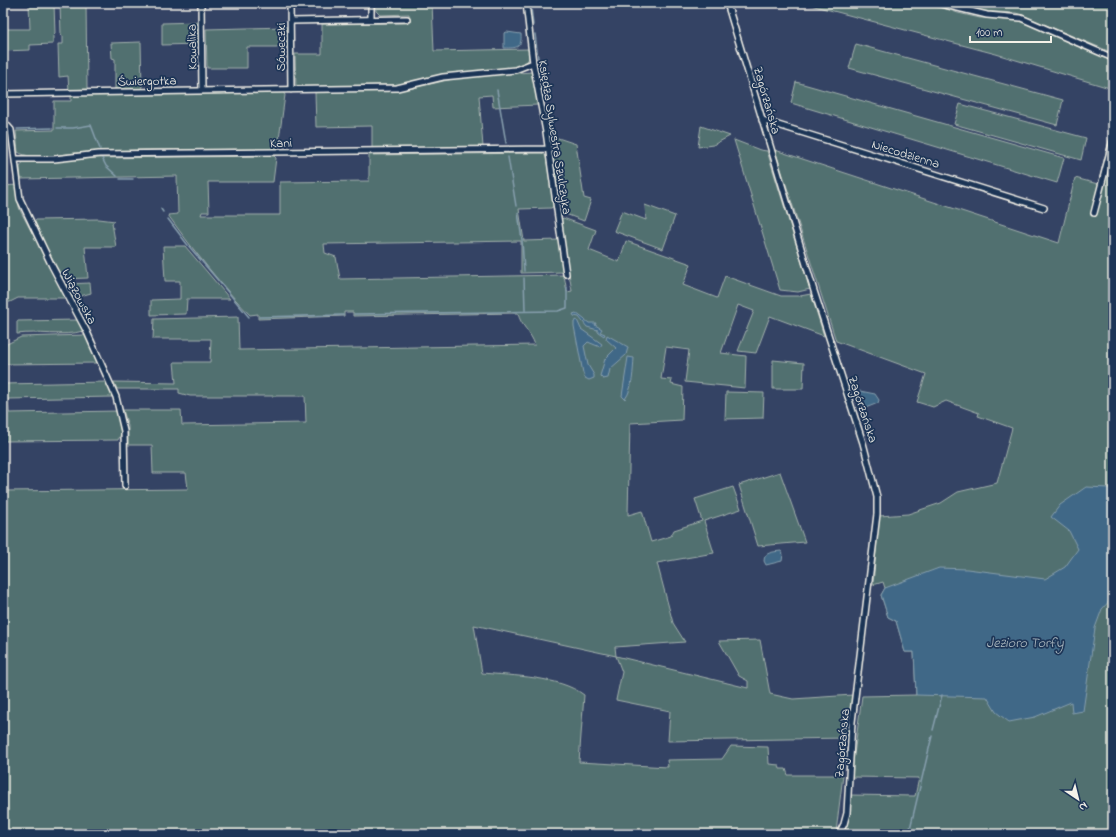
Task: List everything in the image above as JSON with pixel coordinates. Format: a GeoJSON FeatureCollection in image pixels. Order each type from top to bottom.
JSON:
{"type":"FeatureCollection","features":[{"type":"Feature","properties":{"kind":"street","name":"Kowalika"},"geometry":{"type":"LineString","coordinates":[[201,3],[202,90]]}},
{"type":"Feature","properties":{"kind":"street","name":"Sóweczki"},"geometry":{"type":"LineString","coordinates":[[290,3],[291,90]]}},
{"type":"Feature","properties":{"kind":"street"},"geometry":{"type":"LineString","coordinates":[[371,3],[371,19]]}},
{"type":"Feature","properties":{"kind":"street","name":"Księdza Sylwestra Szulczyka"},"geometry":{"type":"LineString","coordinates":[[526,3],[533,63],[548,149],[566,274]]}},
{"type":"Feature","properties":{"kind":"street","name":"Zagórzańska"},"geometry":{"type":"LineString","coordinates":[[727,3],[863,443],[877,497],[876,522],[852,722],[847,813],[839,834]]}},
{"type":"Feature","properties":{"kind":"street"},"geometry":{"type":"LineString","coordinates":[[936,3],[987,15],[1021,18],[1113,58]]}},
{"type":"Feature","properties":{"kind":"street"},"geometry":{"type":"LineString","coordinates":[[291,21],[407,19]]}},
{"type":"Feature","properties":{"kind":"street","name":"Świergotka"},"geometry":{"type":"LineString","coordinates":[[3,94],[397,88],[443,77],[515,70],[533,63]]}},
{"type":"Feature","properties":{"kind":"street","name":"Niecodzienna"},"geometry":{"type":"LineString","coordinates":[[762,120],[1044,208]]}},
{"type":"Feature","properties":{"kind":"street","name":"Wiązowska"},"geometry":{"type":"LineString","coordinates":[[3,121],[11,130],[20,199],[24,210],[87,332],[116,397],[124,431],[125,486]]}},
{"type":"Feature","properties":{"kind":"street"},"geometry":{"type":"LineString","coordinates":[[1094,213],[1113,140]]}},
{"type":"Feature","properties":{"kind":"street","name":"Kani"},"geometry":{"type":"LineString","coordinates":[[15,159],[54,159],[99,154],[548,149]]}},
{"type":"Feature","properties":{"kind":"green space"},"geometry":{"type":"Polygon","coordinates":[[[86,3],[87,89],[69,90],[68,76],[59,77],[58,44],[63,44],[63,36],[61,34],[60,4],[86,3]]]}},
{"type":"Feature","properties":{"kind":"green space"},"geometry":{"type":"Polygon","coordinates":[[[376,3],[432,3],[434,51],[529,49],[529,58],[526,63],[513,68],[445,76],[410,84],[296,88],[295,54],[322,54],[322,24],[409,23],[409,14],[380,15],[376,11],[376,3]]]}},
{"type":"Feature","properties":{"kind":"green space"},"geometry":{"type":"Polygon","coordinates":[[[803,3],[930,3],[958,13],[980,18],[1004,18],[1025,22],[1113,61],[1113,89],[996,54],[803,3]]]}},
{"type":"Feature","properties":{"kind":"green space"},"geometry":{"type":"Polygon","coordinates":[[[944,3],[1113,3],[1113,53],[1016,13],[981,11],[944,3]]]}},
{"type":"Feature","properties":{"kind":"green space"},"geometry":{"type":"Polygon","coordinates":[[[29,4],[54,4],[55,34],[53,36],[53,44],[30,45],[30,50],[3,51],[3,29],[30,29],[29,4]]]}},
{"type":"Feature","properties":{"kind":"green space"},"geometry":{"type":"Polygon","coordinates":[[[197,22],[198,44],[162,45],[162,23],[197,22]]]}},
{"type":"Feature","properties":{"kind":"green space"},"geometry":{"type":"Polygon","coordinates":[[[287,27],[287,47],[247,47],[247,68],[207,68],[206,29],[287,27]]]}},
{"type":"Feature","properties":{"kind":"green space"},"geometry":{"type":"Polygon","coordinates":[[[141,42],[142,89],[115,89],[115,59],[112,58],[111,43],[141,42]]]}},
{"type":"Feature","properties":{"kind":"green space"},"geometry":{"type":"Polygon","coordinates":[[[856,44],[1063,100],[1057,125],[849,68],[856,44]]]}},
{"type":"Feature","properties":{"kind":"green space"},"geometry":{"type":"Polygon","coordinates":[[[532,72],[538,105],[493,107],[492,95],[479,96],[483,147],[372,148],[372,126],[316,127],[315,92],[409,89],[461,77],[532,72]]]}},
{"type":"Feature","properties":{"kind":"green space"},"geometry":{"type":"Polygon","coordinates":[[[796,82],[1064,158],[1057,183],[791,103],[796,82]]]}},
{"type":"Feature","properties":{"kind":"green space"},"geometry":{"type":"Polygon","coordinates":[[[283,92],[285,95],[278,147],[275,149],[125,150],[53,156],[29,156],[18,152],[16,131],[54,130],[54,101],[71,101],[71,95],[283,92]]]}},
{"type":"Feature","properties":{"kind":"green space"},"geometry":{"type":"Polygon","coordinates":[[[960,104],[1086,138],[1081,160],[954,124],[960,104]]]}},
{"type":"Feature","properties":{"kind":"green space"},"geometry":{"type":"Polygon","coordinates":[[[1113,125],[1113,834],[3,834],[3,491],[188,489],[186,473],[153,473],[152,445],[128,445],[128,426],[123,410],[181,410],[182,425],[306,423],[305,396],[190,396],[179,393],[179,389],[117,389],[114,382],[176,383],[174,362],[210,362],[211,339],[153,339],[154,319],[238,317],[239,350],[535,345],[518,313],[353,316],[353,312],[344,312],[344,316],[258,319],[258,314],[250,315],[217,279],[168,215],[178,214],[177,176],[21,179],[20,167],[23,162],[98,158],[274,156],[276,158],[273,182],[208,182],[209,212],[202,212],[201,215],[280,215],[280,182],[369,181],[369,155],[542,153],[546,156],[554,206],[551,208],[519,209],[524,241],[559,240],[564,272],[521,273],[521,241],[324,244],[325,253],[336,257],[340,279],[564,275],[567,292],[572,291],[560,221],[563,218],[596,230],[589,250],[619,262],[626,241],[691,264],[683,285],[717,298],[725,276],[781,296],[800,296],[811,294],[824,336],[770,316],[756,353],[738,351],[754,311],[738,305],[721,353],[746,356],[745,388],[685,382],[689,350],[666,347],[661,379],[672,380],[671,384],[683,387],[682,420],[630,423],[628,515],[642,511],[651,542],[671,536],[674,530],[702,521],[695,499],[733,487],[741,509],[704,521],[714,553],[657,563],[673,623],[685,642],[615,647],[616,656],[474,625],[482,673],[549,680],[574,689],[584,695],[579,762],[668,767],[667,760],[722,759],[731,746],[768,747],[769,764],[779,765],[780,769],[786,769],[788,775],[843,775],[836,832],[845,830],[850,795],[915,796],[919,778],[851,777],[862,696],[916,695],[914,652],[905,652],[896,621],[888,617],[881,595],[885,588],[883,582],[873,585],[879,516],[908,514],[941,503],[958,492],[997,483],[1012,428],[978,416],[979,413],[946,401],[933,407],[917,402],[926,374],[836,341],[775,150],[1059,243],[1075,178],[1098,184],[1113,125]]]}},
{"type":"Feature","properties":{"kind":"green space"},"geometry":{"type":"Polygon","coordinates":[[[701,126],[730,136],[713,145],[698,147],[701,126]]]}},
{"type":"Feature","properties":{"kind":"green space"},"geometry":{"type":"Polygon","coordinates":[[[549,135],[576,144],[584,198],[591,200],[584,221],[563,213],[549,135]]]}},
{"type":"Feature","properties":{"kind":"green space"},"geometry":{"type":"Polygon","coordinates":[[[734,140],[760,150],[767,151],[810,289],[798,292],[780,290],[734,140]]]}},
{"type":"Feature","properties":{"kind":"green space"},"geometry":{"type":"Polygon","coordinates":[[[17,185],[19,207],[21,212],[67,298],[18,298],[10,302],[3,302],[3,186],[17,185]]]}},
{"type":"Feature","properties":{"kind":"green space"},"geometry":{"type":"Polygon","coordinates":[[[645,205],[675,216],[663,249],[614,231],[622,211],[646,220],[645,205]]]}},
{"type":"Feature","properties":{"kind":"green space"},"geometry":{"type":"Polygon","coordinates":[[[99,219],[115,221],[112,223],[116,247],[85,247],[88,278],[63,279],[33,222],[36,220],[99,219]]]}},
{"type":"Feature","properties":{"kind":"green space"},"geometry":{"type":"Polygon","coordinates":[[[163,246],[185,246],[230,299],[187,299],[186,314],[151,315],[151,300],[180,299],[180,281],[165,281],[163,246]]]}},
{"type":"Feature","properties":{"kind":"green space"},"geometry":{"type":"Polygon","coordinates":[[[90,283],[91,293],[73,298],[66,284],[90,283]]]}},
{"type":"Feature","properties":{"kind":"green space"},"geometry":{"type":"Polygon","coordinates":[[[78,320],[83,331],[67,334],[17,334],[17,321],[78,320]]]}},
{"type":"Feature","properties":{"kind":"green space"},"geometry":{"type":"Polygon","coordinates":[[[85,335],[98,363],[3,364],[3,346],[21,337],[85,335]]]}},
{"type":"Feature","properties":{"kind":"green space"},"geometry":{"type":"Polygon","coordinates":[[[773,360],[804,363],[803,389],[773,389],[773,360]]]}},
{"type":"Feature","properties":{"kind":"green space"},"geometry":{"type":"Polygon","coordinates":[[[107,382],[112,397],[8,399],[9,413],[118,411],[121,434],[118,440],[3,441],[3,384],[107,382]]]}},
{"type":"Feature","properties":{"kind":"green space"},"geometry":{"type":"Polygon","coordinates":[[[726,392],[764,393],[763,418],[725,419],[726,392]]]}},
{"type":"Feature","properties":{"kind":"green space"},"geometry":{"type":"Polygon","coordinates":[[[780,472],[805,542],[758,546],[739,485],[780,472]]]}},
{"type":"Feature","properties":{"kind":"green space"},"geometry":{"type":"Polygon","coordinates":[[[760,640],[770,694],[793,699],[853,695],[847,738],[668,741],[670,711],[616,700],[622,672],[616,656],[748,688],[748,681],[739,676],[719,641],[760,640]]]}},
{"type":"Feature","properties":{"kind":"water"},"geometry":{"type":"Polygon","coordinates":[[[504,33],[521,34],[521,42],[518,46],[504,48],[504,33]]]}},
{"type":"Feature","properties":{"kind":"water"},"geometry":{"type":"Polygon","coordinates":[[[576,313],[589,323],[596,323],[595,325],[602,329],[600,332],[605,334],[604,336],[598,332],[598,330],[587,327],[579,317],[574,316],[573,314],[576,313]]]}},
{"type":"Feature","properties":{"kind":"water"},"geometry":{"type":"Polygon","coordinates":[[[577,320],[581,329],[602,344],[600,347],[588,342],[584,346],[588,365],[594,375],[594,378],[589,380],[585,378],[583,373],[574,326],[574,322],[577,320]]]}},
{"type":"Feature","properties":{"kind":"water"},"geometry":{"type":"Polygon","coordinates":[[[607,335],[628,347],[626,355],[610,369],[608,378],[603,379],[600,376],[605,359],[616,348],[606,339],[607,335]]]}},
{"type":"Feature","properties":{"kind":"water"},"geometry":{"type":"Polygon","coordinates":[[[628,357],[634,358],[630,390],[625,399],[622,396],[628,357]]]}},
{"type":"Feature","properties":{"kind":"water"},"geometry":{"type":"Polygon","coordinates":[[[860,391],[875,394],[879,400],[878,403],[863,409],[857,401],[860,397],[858,392],[860,391]]]}},
{"type":"Feature","properties":{"kind":"water","name":"Jezioro Torfy"},"geometry":{"type":"Polygon","coordinates":[[[1086,487],[1109,488],[1113,491],[1113,597],[1102,609],[1095,628],[1083,711],[1072,713],[1071,702],[1035,717],[1009,722],[996,712],[987,697],[916,695],[914,652],[905,652],[896,621],[888,617],[881,595],[885,588],[939,568],[967,569],[1045,579],[1065,567],[1078,549],[1069,531],[1051,517],[1060,505],[1086,487]]]}},
{"type":"Feature","properties":{"kind":"water"},"geometry":{"type":"Polygon","coordinates":[[[781,551],[783,554],[782,561],[766,565],[764,558],[767,554],[781,551]]]}},
{"type":"Feature","properties":{"kind":"waterway"},"geometry":{"type":"LineString","coordinates":[[531,7],[533,25]]}},
{"type":"Feature","properties":{"kind":"waterway"},"geometry":{"type":"LineString","coordinates":[[535,34],[544,106]]}},
{"type":"Feature","properties":{"kind":"waterway"},"geometry":{"type":"LineString","coordinates":[[497,90],[506,143]]}},
{"type":"Feature","properties":{"kind":"waterway"},"geometry":{"type":"LineString","coordinates":[[545,114],[547,122]]}},
{"type":"Feature","properties":{"kind":"waterway"},"geometry":{"type":"LineString","coordinates":[[3,117],[7,120]]}},
{"type":"Feature","properties":{"kind":"waterway"},"geometry":{"type":"LineString","coordinates":[[57,128],[73,128],[91,125],[100,149]]}},
{"type":"Feature","properties":{"kind":"waterway"},"geometry":{"type":"LineString","coordinates":[[17,129],[52,128]]}},
{"type":"Feature","properties":{"kind":"waterway"},"geometry":{"type":"LineString","coordinates":[[508,157],[516,206]]}},
{"type":"Feature","properties":{"kind":"waterway"},"geometry":{"type":"LineString","coordinates":[[102,158],[106,166],[117,176]]}},
{"type":"Feature","properties":{"kind":"waterway"},"geometry":{"type":"LineString","coordinates":[[554,172],[560,211]]}},
{"type":"Feature","properties":{"kind":"waterway"},"geometry":{"type":"LineString","coordinates":[[120,179],[133,179]]}},
{"type":"Feature","properties":{"kind":"waterway"},"geometry":{"type":"LineString","coordinates":[[518,213],[522,240],[524,271]]}},
{"type":"Feature","properties":{"kind":"waterway"},"geometry":{"type":"LineString","coordinates":[[168,219],[187,244],[249,317]]}},
{"type":"Feature","properties":{"kind":"waterway"},"geometry":{"type":"LineString","coordinates":[[524,278],[525,310]]}},
{"type":"Feature","properties":{"kind":"waterway"},"geometry":{"type":"LineString","coordinates":[[354,314],[558,311],[567,308],[567,287]]}},
{"type":"Feature","properties":{"kind":"waterway"},"geometry":{"type":"LineString","coordinates":[[259,317],[343,315]]}},
{"type":"Feature","properties":{"kind":"waterway"},"geometry":{"type":"LineString","coordinates":[[933,730],[942,695]]}},
{"type":"Feature","properties":{"kind":"waterway"},"geometry":{"type":"LineString","coordinates":[[909,833],[932,736]]}}]}
